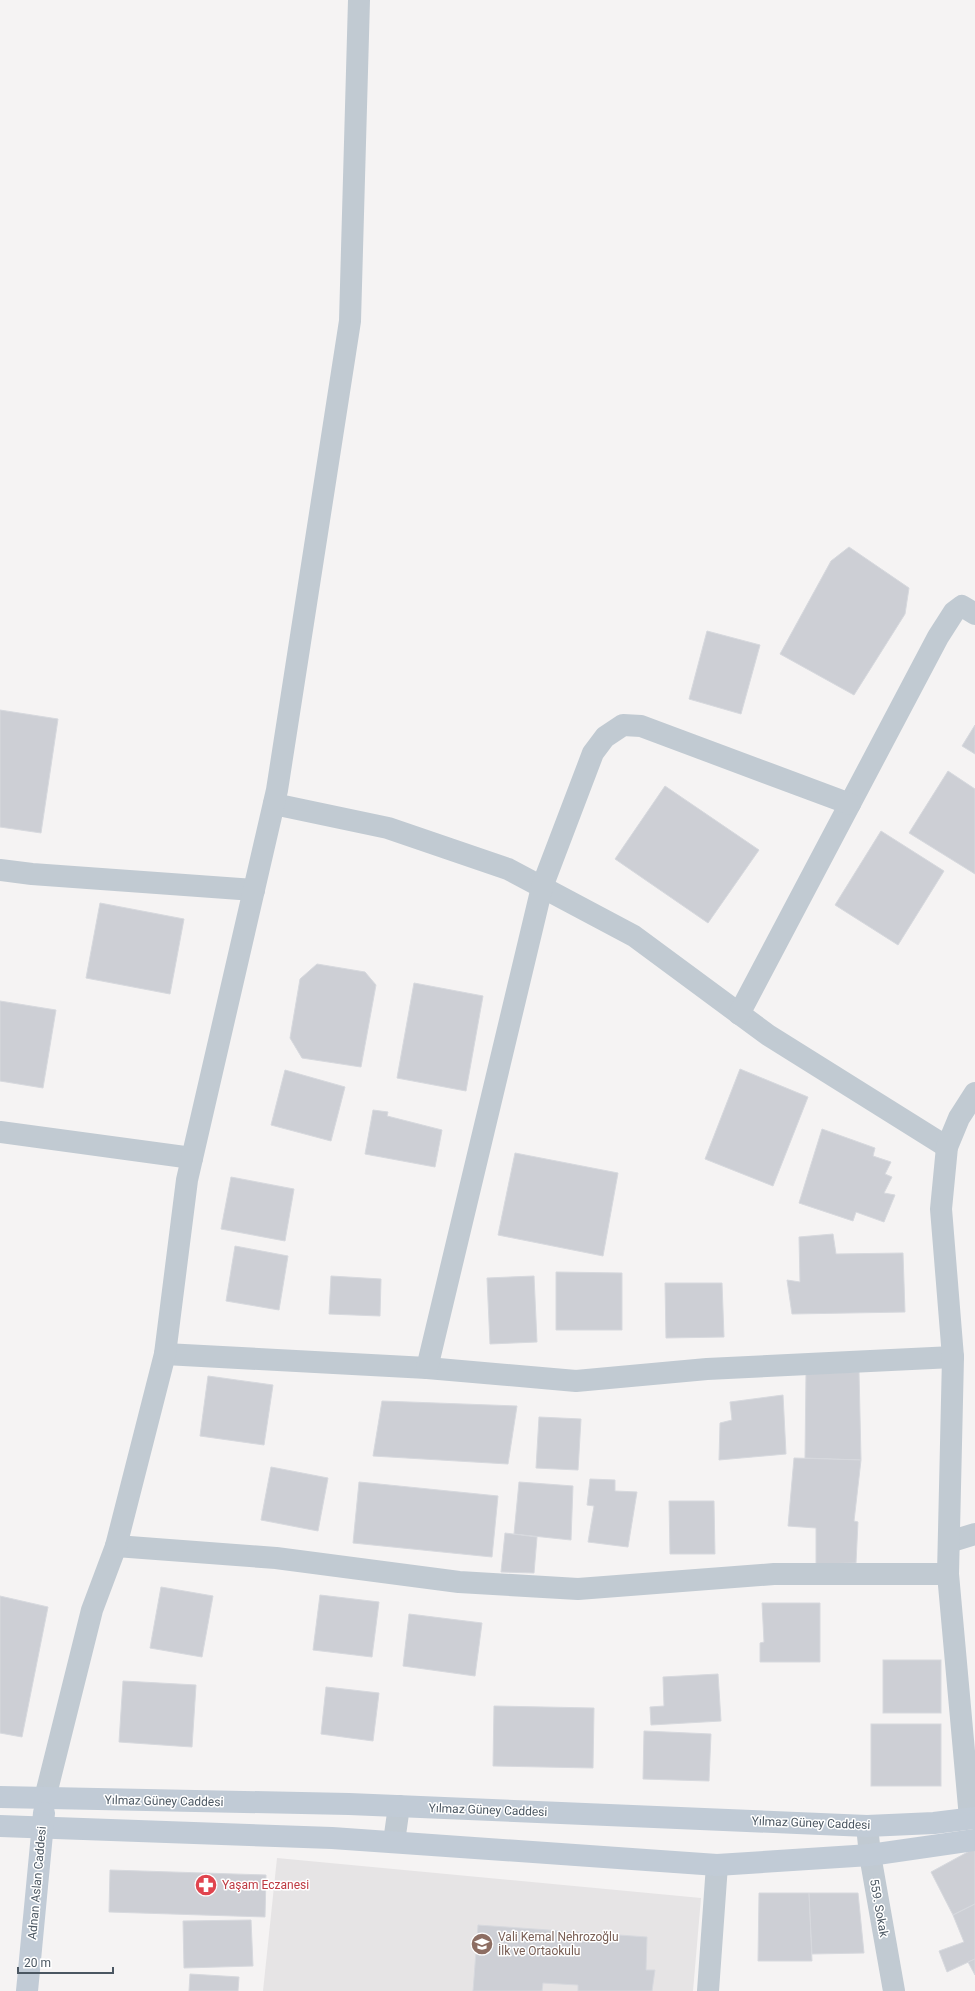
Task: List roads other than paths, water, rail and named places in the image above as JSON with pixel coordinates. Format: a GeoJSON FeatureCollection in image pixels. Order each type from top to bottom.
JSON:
{"type":"FeatureCollection","features":[{"type":"Feature","properties":{"kind":"street"},"geometry":{"type":"LineString","coordinates":[[45,1798],[92,1610],[116,1546],[165,1354],[187,1180],[274,804],[350,321],[359,0]]}},
{"type":"Feature","properties":{"kind":"street"},"geometry":{"type":"LineString","coordinates":[[739,1014],[938,637],[954,612],[962,606],[975,614]]}},
{"type":"Feature","properties":{"kind":"street"},"geometry":{"type":"LineString","coordinates":[[427,1368],[542,887],[593,753],[605,737],[623,725],[641,726],[850,804]]}},
{"type":"Feature","properties":{"kind":"street"},"geometry":{"type":"LineString","coordinates":[[274,804],[388,828],[508,869],[634,936],[768,1035],[947,1147]]}},
{"type":"Feature","properties":{"kind":"street"},"geometry":{"type":"LineString","coordinates":[[0,870],[32,874],[254,890]]}},
{"type":"Feature","properties":{"kind":"street"},"geometry":{"type":"LineString","coordinates":[[973,1818],[948,1574],[953,1357],[942,1209],[947,1147],[959,1118],[975,1094]]}},
{"type":"Feature","properties":{"kind":"street"},"geometry":{"type":"LineString","coordinates":[[0,1132],[192,1158]]}},
{"type":"Feature","properties":{"kind":"street"},"geometry":{"type":"LineString","coordinates":[[165,1354],[427,1368],[576,1381],[707,1369],[953,1357]]}},
{"type":"Feature","properties":{"kind":"street"},"geometry":{"type":"LineString","coordinates":[[949,1542],[975,1534]]}},
{"type":"Feature","properties":{"kind":"street"},"geometry":{"type":"LineString","coordinates":[[116,1546],[276,1558],[459,1582],[578,1589],[774,1574],[948,1574]]}},
{"type":"Feature","properties":{"kind":"street","name":"Yılmaz Güney Caddesi"},"geometry":{"type":"LineString","coordinates":[[0,1796],[399,1806],[867,1826],[934,1823],[973,1818]]}},
{"type":"Feature","properties":{"kind":"street","name":"Adnan Aslan Caddesi"},"geometry":{"type":"LineString","coordinates":[[27,1991],[45,1798]]}},
{"type":"Feature","properties":{"kind":"street"},"geometry":{"type":"LineString","coordinates":[[394,1842],[399,1806]]}},
{"type":"Feature","properties":{"kind":"street"},"geometry":{"type":"LineString","coordinates":[[0,1826],[394,1842],[718,1865],[870,1855],[975,1840]]}},
{"type":"Feature","properties":{"kind":"street","name":"559. Sokak"},"geometry":{"type":"LineString","coordinates":[[867,1826],[870,1855],[894,1991]]}},
{"type":"Feature","properties":{"kind":"street"},"geometry":{"type":"LineString","coordinates":[[708,1991],[718,1865]]}},
{"type":"Feature","properties":{"kind":"place","name":"Yaşam Eczanesi"},"geometry":{"type":"Point","coordinates":[206,1885]}},
{"type":"Feature","properties":{"kind":"place","name":"Vali Kemal Nehrozoğlu İlk ve Ortaokulu"},"geometry":{"type":"Point","coordinates":[482,1944]}}]}
